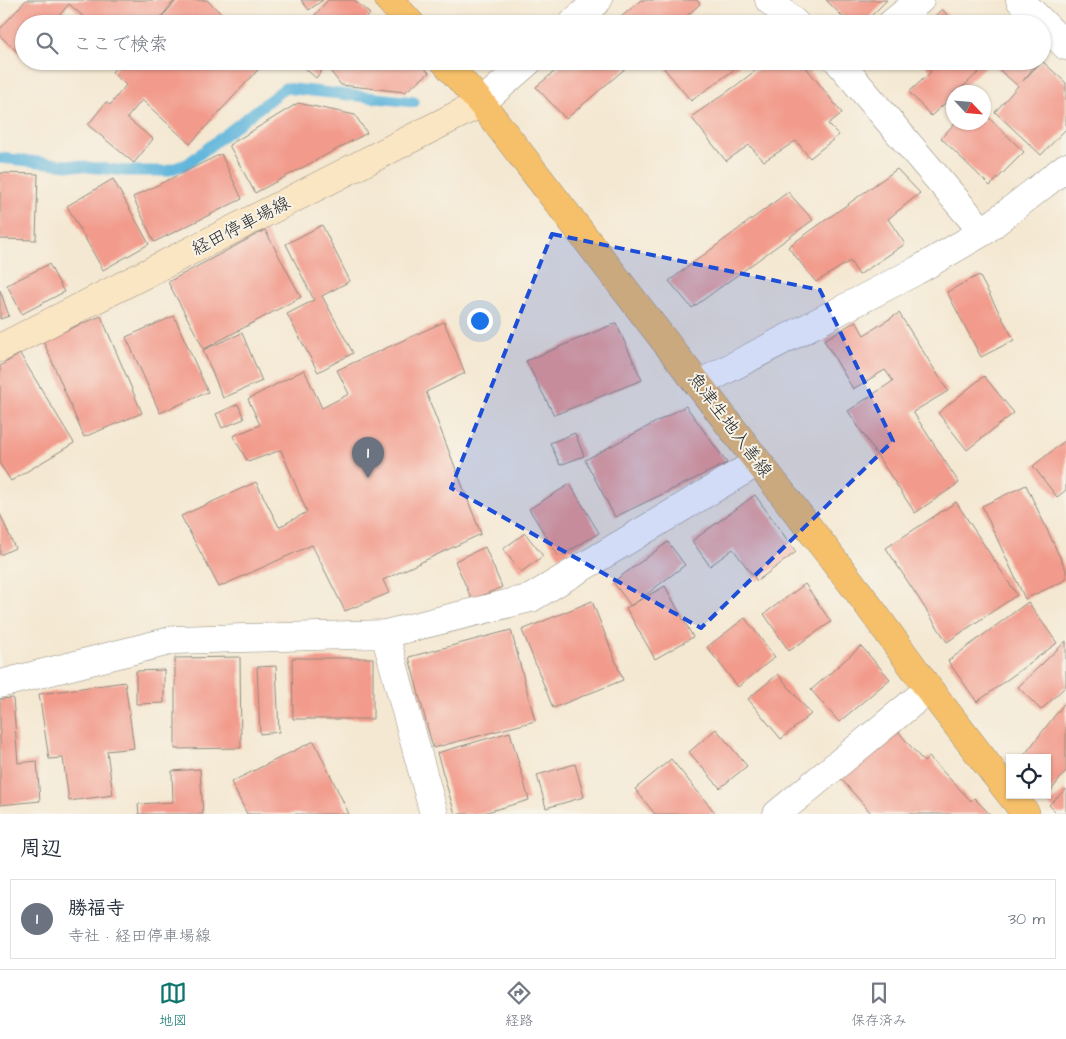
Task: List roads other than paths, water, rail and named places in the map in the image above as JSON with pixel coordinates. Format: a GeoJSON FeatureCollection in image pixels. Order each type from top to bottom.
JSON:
{"type":"FeatureCollection","features":[{"type":"Feature","properties":{"kind":"main road"},"geometry":{"type":"LineString","coordinates":[[389,0],[402,15]]}},
{"type":"Feature","properties":{"kind":"main road","name":"魚津生地入善線"},"geometry":{"type":"LineString","coordinates":[[452,70],[481,104],[699,384],[860,594],[928,689],[1006,789]]}},
{"type":"Feature","properties":{"kind":"main road","name":"経田停車場線"},"geometry":{"type":"LineString","coordinates":[[0,348],[481,104]]}},
{"type":"Feature","properties":{"kind":"main road","name":"魚津生地入善線"},"geometry":{"type":"LineString","coordinates":[[1014,799],[1026,814]]}},
{"type":"Feature","properties":{"kind":"street"},"geometry":{"type":"LineString","coordinates":[[582,15],[598,0]]}},
{"type":"Feature","properties":{"kind":"street"},"geometry":{"type":"LineString","coordinates":[[769,0],[786,15]]}},
{"type":"Feature","properties":{"kind":"street"},"geometry":{"type":"LineString","coordinates":[[902,15],[920,0]]}},
{"type":"Feature","properties":{"kind":"street"},"geometry":{"type":"LineString","coordinates":[[1020,0],[1035,15]]}},
{"type":"Feature","properties":{"kind":"street"},"geometry":{"type":"LineString","coordinates":[[1051,31],[1066,46]]}},
{"type":"Feature","properties":{"kind":"street"},"geometry":{"type":"LineString","coordinates":[[481,104],[519,70]]}},
{"type":"Feature","properties":{"kind":"street"},"geometry":{"type":"LineString","coordinates":[[848,70],[983,232]]}},
{"type":"Feature","properties":{"kind":"street"},"geometry":{"type":"LineString","coordinates":[[699,384],[916,271],[983,232],[1066,167]]}},
{"type":"Feature","properties":{"kind":"street"},"geometry":{"type":"LineString","coordinates":[[0,684],[174,640],[385,634],[531,598],[758,462]]}},
{"type":"Feature","properties":{"kind":"street"},"geometry":{"type":"LineString","coordinates":[[385,634],[434,814]]}},
{"type":"Feature","properties":{"kind":"street"},"geometry":{"type":"LineString","coordinates":[[778,814],[928,689]]}},
{"type":"Feature","properties":{"kind":"waterway"},"geometry":{"type":"LineString","coordinates":[[0,158],[126,171],[166,171],[187,164],[285,88],[414,102]]}},
{"type":"Feature","properties":{"kind":"place","name":"勝福寺"},"geometry":{"type":"Point","coordinates":[368,478]}}]}
